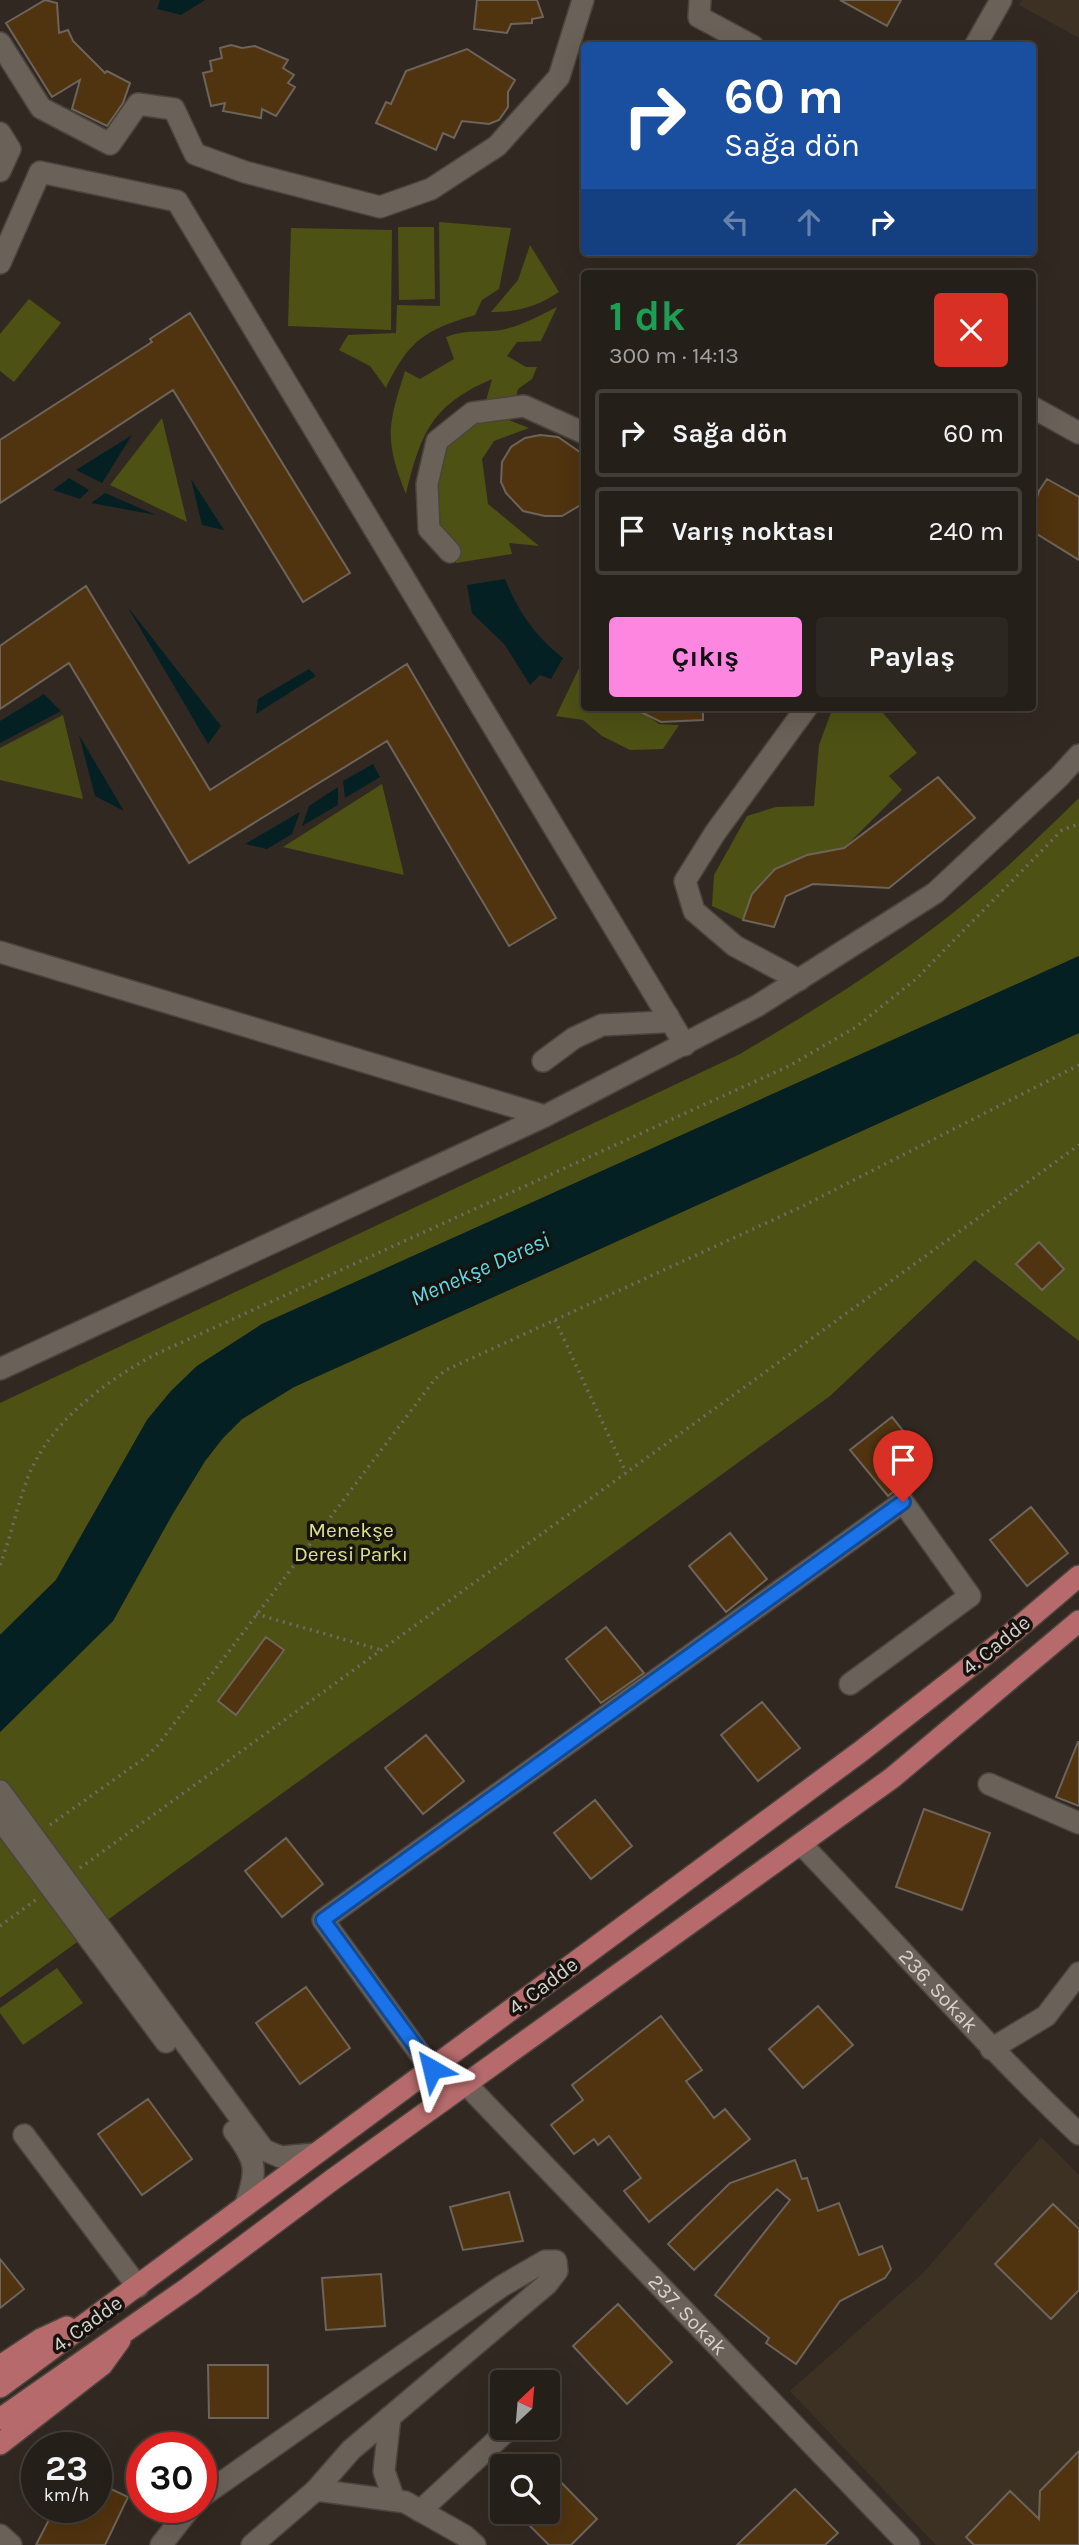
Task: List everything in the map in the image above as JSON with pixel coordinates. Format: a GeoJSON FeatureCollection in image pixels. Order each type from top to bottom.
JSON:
{"type":"FeatureCollection","features":[{"type":"Feature","properties":{"kind":"main road","name":"4. Cadde"},"geometry":{"type":"LineString","coordinates":[[0,2387],[860,1752],[1000,1643],[1079,1576]]}},
{"type":"Feature","properties":{"kind":"main road","name":"4. Cadde"},"geometry":{"type":"LineString","coordinates":[[0,2419],[189,2287],[892,1778],[1079,1622]]}},
{"type":"Feature","properties":{"kind":"main road"},"geometry":{"type":"LineString","coordinates":[[0,2367],[41,2339],[113,2306]]}},
{"type":"Feature","properties":{"kind":"main road"},"geometry":{"type":"LineString","coordinates":[[0,2444],[102,2365],[128,2328]]}},
{"type":"Feature","properties":{"kind":"street"},"geometry":{"type":"LineString","coordinates":[[0,43],[41,108],[110,144],[138,104],[174,108],[195,154],[245,172],[380,207],[431,188],[497,146],[559,76],[583,0]]}},
{"type":"Feature","properties":{"kind":"street"},"geometry":{"type":"LineString","coordinates":[[700,0],[699,17],[746,42]]}},
{"type":"Feature","properties":{"kind":"street"},"geometry":{"type":"LineString","coordinates":[[977,42],[1002,0]]}},
{"type":"Feature","properties":{"kind":"street"},"geometry":{"type":"LineString","coordinates":[[0,133],[10,149],[0,171]]}},
{"type":"Feature","properties":{"kind":"street"},"geometry":{"type":"LineString","coordinates":[[0,263],[40,172],[177,201],[685,1045]]}},
{"type":"Feature","properties":{"kind":"street"},"geometry":{"type":"LineString","coordinates":[[450,552],[429,529],[426,484],[437,441],[472,413],[524,406],[581,432]]}},
{"type":"Feature","properties":{"kind":"street"},"geometry":{"type":"LineString","coordinates":[[1036,409],[1079,433]]}},
{"type":"Feature","properties":{"kind":"street"},"geometry":{"type":"LineString","coordinates":[[799,980],[735,946],[694,911],[685,881],[715,832],[804,711]]}},
{"type":"Feature","properties":{"kind":"street"},"geometry":{"type":"LineString","coordinates":[[0,1369],[545,1116],[685,1045],[799,980],[935,893],[1079,755]]}},
{"type":"Feature","properties":{"kind":"street"},"geometry":{"type":"LineString","coordinates":[[0,951],[545,1116]]}},
{"type":"Feature","properties":{"kind":"street"},"geometry":{"type":"LineString","coordinates":[[543,1061],[574,1038],[602,1024],[662,1022],[668,1016]]}},
{"type":"Feature","properties":{"kind":"street"},"geometry":{"type":"LineString","coordinates":[[432,2069],[323,1920],[903,1502],[970,1596],[850,1684]]}},
{"type":"Feature","properties":{"kind":"street"},"geometry":{"type":"LineString","coordinates":[[989,1784],[1079,1823]]}},
{"type":"Feature","properties":{"kind":"street"},"geometry":{"type":"LineString","coordinates":[[0,1791],[32,1837],[58,1884],[248,2149],[256,2174],[246,2203]]}},
{"type":"Feature","properties":{"kind":"street"},"geometry":{"type":"LineString","coordinates":[[0,1819],[58,1884],[264,2150],[281,2157],[314,2154]]}},
{"type":"Feature","properties":{"kind":"street","name":"236. Sokak"},"geometry":{"type":"LineString","coordinates":[[801,1844],[886,1932],[991,2049],[1079,2134]]}},
{"type":"Feature","properties":{"kind":"street"},"geometry":{"type":"LineString","coordinates":[[991,2049],[1046,2016],[1079,1973]]}},
{"type":"Feature","properties":{"kind":"street","name":"237. Sokak"},"geometry":{"type":"LineString","coordinates":[[466,2084],[909,2545]]}},
{"type":"Feature","properties":{"kind":"street"},"geometry":{"type":"LineString","coordinates":[[24,2135],[138,2287]]}},
{"type":"Feature","properties":{"kind":"street"},"geometry":{"type":"LineString","coordinates":[[217,2486],[502,2286],[545,2260],[556,2261],[556,2271],[547,2284],[351,2450],[316,2490],[252,2545]]}},
{"type":"Feature","properties":{"kind":"street"},"geometry":{"type":"LineString","coordinates":[[390,2417],[384,2471],[394,2500]]}},
{"type":"Feature","properties":{"kind":"street"},"geometry":{"type":"LineString","coordinates":[[420,2511],[497,2440]]}},
{"type":"Feature","properties":{"kind":"street"},"geometry":{"type":"LineString","coordinates":[[316,2490],[394,2500],[466,2536],[475,2545]]}},
{"type":"Feature","properties":{"kind":"street"},"geometry":{"type":"LineString","coordinates":[[161,2545],[178,2523]]}},
{"type":"Feature","properties":{"kind":"street"},"geometry":{"type":"LineString","coordinates":[[0,2535],[11,2545]]}},
{"type":"Feature","properties":{"kind":"path"},"geometry":{"type":"LineString","coordinates":[[0,1565],[29,1475],[44,1447],[64,1422],[109,1382],[153,1355],[789,1066],[856,1027],[916,979],[1062,830],[1079,824]]}},
{"type":"Feature","properties":{"kind":"path"},"geometry":{"type":"LineString","coordinates":[[32,1837],[146,1757],[435,1379],[446,1370],[801,1207],[1079,1065]]}},
{"type":"Feature","properties":{"kind":"path"},"geometry":{"type":"LineString","coordinates":[[0,1926],[1079,1145]]}},
{"type":"Feature","properties":{"kind":"path"},"geometry":{"type":"LineString","coordinates":[[555,1320],[626,1473]]}},
{"type":"Feature","properties":{"kind":"path"},"geometry":{"type":"LineString","coordinates":[[256,1614],[381,1650]]}},
{"type":"Feature","properties":{"kind":"shaded area"},"geometry":{"type":"Polygon","coordinates":[[[1022,0],[1079,0],[1079,38],[1019,5],[1022,0]]]}},
{"type":"Feature","properties":{"kind":"shaded area"},"geometry":{"type":"Polygon","coordinates":[[[1041,2137],[1079,2175],[1079,2545],[936,2545],[790,2391],[923,2273],[1041,2137]]]}},
{"type":"Feature","properties":{"kind":"green space"},"geometry":{"type":"Polygon","coordinates":[[[439,222],[511,228],[499,289],[482,300],[475,315],[443,326],[420,339],[403,358],[386,388],[370,366],[339,350],[348,335],[396,333],[397,305],[440,306],[439,222]]]}},
{"type":"Feature","properties":{"kind":"green space"},"geometry":{"type":"Polygon","coordinates":[[[398,227],[434,227],[435,299],[399,300],[398,227]]]}},
{"type":"Feature","properties":{"kind":"green space"},"geometry":{"type":"Polygon","coordinates":[[[291,228],[392,230],[391,330],[288,326],[291,228]]]}},
{"type":"Feature","properties":{"kind":"green space"},"geometry":{"type":"Polygon","coordinates":[[[530,245],[559,292],[526,308],[491,312],[518,280],[530,245]]]}},
{"type":"Feature","properties":{"kind":"green space"},"geometry":{"type":"Polygon","coordinates":[[[29,299],[61,323],[14,382],[0,371],[0,334],[29,299]]]}},
{"type":"Feature","properties":{"kind":"green space"},"geometry":{"type":"Polygon","coordinates":[[[557,307],[541,341],[517,342],[507,356],[526,367],[537,367],[532,379],[518,389],[515,402],[486,401],[492,379],[455,399],[442,410],[424,437],[406,494],[394,460],[391,432],[395,405],[405,371],[420,379],[454,359],[446,337],[508,328],[557,307]]]}},
{"type":"Feature","properties":{"kind":"green space"},"geometry":{"type":"Polygon","coordinates":[[[493,414],[529,428],[494,441],[482,459],[488,504],[539,546],[509,543],[512,554],[456,563],[447,535],[432,513],[443,449],[457,432],[493,414]]]}},
{"type":"Feature","properties":{"kind":"green space"},"geometry":{"type":"Polygon","coordinates":[[[162,418],[187,522],[110,485],[162,418]]]}},
{"type":"Feature","properties":{"kind":"green space"},"geometry":{"type":"Polygon","coordinates":[[[581,664],[581,711],[641,711],[659,724],[679,725],[663,749],[630,750],[602,736],[583,720],[556,716],[581,664]]]}},
{"type":"Feature","properties":{"kind":"green space"},"geometry":{"type":"Polygon","coordinates":[[[832,711],[881,711],[917,753],[889,776],[902,790],[844,848],[807,855],[775,869],[752,894],[743,920],[712,906],[714,875],[747,816],[776,807],[814,806],[819,745],[832,711]]]}},
{"type":"Feature","properties":{"kind":"green space"},"geometry":{"type":"Polygon","coordinates":[[[63,715],[83,799],[0,780],[0,748],[63,715]]]}},
{"type":"Feature","properties":{"kind":"green space"},"geometry":{"type":"Polygon","coordinates":[[[382,784],[404,875],[283,847],[382,784]]]}},
{"type":"Feature","properties":{"kind":"green space"},"geometry":{"type":"Polygon","coordinates":[[[1079,798],[1079,956],[262,1324],[197,1366],[171,1391],[147,1420],[56,1580],[0,1635],[0,1403],[740,1054],[836,996],[948,917],[1024,851],[1079,798]]]}},
{"type":"Feature","properties":{"kind":"green space","name":"Menekşe Deresi Parkı"},"geometry":{"type":"Polygon","coordinates":[[[1079,1033],[1079,1341],[975,1260],[830,1396],[0,1998],[0,1732],[113,1621],[205,1461],[242,1419],[294,1387],[1079,1033]]]}},
{"type":"Feature","properties":{"kind":"green space"},"geometry":{"type":"Polygon","coordinates":[[[57,1968],[83,2003],[23,2045],[0,2013],[0,2008],[57,1968]]]}},
{"type":"Feature","properties":{"kind":"water"},"geometry":{"type":"Polygon","coordinates":[[[160,0],[205,0],[181,15],[157,9],[160,0]]]}},
{"type":"Feature","properties":{"kind":"water"},"geometry":{"type":"Polygon","coordinates":[[[132,435],[102,483],[76,470],[132,435]]]}},
{"type":"Feature","properties":{"kind":"water"},"geometry":{"type":"Polygon","coordinates":[[[69,478],[89,490],[80,499],[53,490],[69,478]]]}},
{"type":"Feature","properties":{"kind":"water"},"geometry":{"type":"Polygon","coordinates":[[[191,479],[224,530],[202,525],[191,479]]]}},
{"type":"Feature","properties":{"kind":"water"},"geometry":{"type":"Polygon","coordinates":[[[105,493],[156,515],[91,503],[105,493]]]}},
{"type":"Feature","properties":{"kind":"water"},"geometry":{"type":"Polygon","coordinates":[[[505,579],[528,622],[563,658],[551,679],[540,675],[530,685],[505,645],[472,613],[467,585],[505,579]]]}},
{"type":"Feature","properties":{"kind":"water"},"geometry":{"type":"Polygon","coordinates":[[[127,606],[221,726],[208,744],[127,606]]]}},
{"type":"Feature","properties":{"kind":"water"},"geometry":{"type":"Polygon","coordinates":[[[309,669],[316,676],[256,714],[258,699],[309,669]]]}},
{"type":"Feature","properties":{"kind":"water"},"geometry":{"type":"Polygon","coordinates":[[[44,694],[61,711],[0,743],[0,721],[44,694]]]}},
{"type":"Feature","properties":{"kind":"water"},"geometry":{"type":"Polygon","coordinates":[[[79,735],[124,811],[95,796],[79,735]]]}},
{"type":"Feature","properties":{"kind":"water"},"geometry":{"type":"Polygon","coordinates":[[[373,764],[380,777],[345,798],[343,781],[373,764]]]}},
{"type":"Feature","properties":{"kind":"water"},"geometry":{"type":"Polygon","coordinates":[[[338,787],[338,805],[302,826],[309,806],[338,787]]]}},
{"type":"Feature","properties":{"kind":"water"},"geometry":{"type":"Polygon","coordinates":[[[300,812],[292,834],[267,849],[245,844],[300,812]]]}},
{"type":"Feature","properties":{"kind":"water","name":"Menekşe Deresi"},"geometry":{"type":"Polygon","coordinates":[[[1079,956],[1079,1033],[294,1387],[242,1419],[205,1461],[113,1621],[0,1732],[0,1635],[56,1580],[147,1420],[197,1366],[262,1324],[1079,956]]]}},
{"type":"Feature","properties":{"kind":"building"},"geometry":{"type":"Polygon","coordinates":[[[45,0],[57,3],[59,33],[68,30],[73,41],[105,73],[107,71],[130,83],[123,103],[107,126],[72,109],[80,80],[52,97],[6,23],[45,0]]]}},
{"type":"Feature","properties":{"kind":"building"},"geometry":{"type":"Polygon","coordinates":[[[477,0],[537,0],[543,17],[532,19],[532,23],[511,24],[507,33],[474,29],[477,0]]]}},
{"type":"Feature","properties":{"kind":"building"},"geometry":{"type":"Polygon","coordinates":[[[840,0],[901,0],[887,26],[840,0]]]}},
{"type":"Feature","properties":{"kind":"building"},"geometry":{"type":"Polygon","coordinates":[[[231,45],[242,48],[255,46],[288,60],[283,68],[294,75],[288,83],[295,87],[276,116],[262,109],[261,118],[223,111],[225,103],[211,106],[203,73],[212,71],[210,61],[222,58],[220,48],[231,45]]]}},
{"type":"Feature","properties":{"kind":"building"},"geometry":{"type":"Polygon","coordinates":[[[467,49],[515,80],[508,92],[508,107],[499,120],[489,124],[462,121],[454,138],[443,133],[436,150],[376,123],[386,102],[391,104],[406,71],[467,49]]]}},
{"type":"Feature","properties":{"kind":"building"},"geometry":{"type":"Polygon","coordinates":[[[190,313],[350,573],[303,602],[173,390],[0,503],[0,440],[152,342],[150,339],[190,313]]]}},
{"type":"Feature","properties":{"kind":"building"},"geometry":{"type":"Polygon","coordinates":[[[540,435],[558,437],[581,453],[581,505],[562,516],[545,516],[523,511],[506,493],[501,482],[502,462],[511,447],[525,438],[540,435]]]}},
{"type":"Feature","properties":{"kind":"building"},"geometry":{"type":"Polygon","coordinates":[[[1047,479],[1079,497],[1079,560],[1036,533],[1036,501],[1047,479]]]}},
{"type":"Feature","properties":{"kind":"building"},"geometry":{"type":"Polygon","coordinates":[[[86,586],[210,790],[407,664],[556,918],[509,946],[387,741],[189,863],[69,663],[0,709],[0,646],[86,586]]]}},
{"type":"Feature","properties":{"kind":"building"},"geometry":{"type":"Polygon","coordinates":[[[639,711],[703,711],[703,720],[661,722],[639,711]]]}},
{"type":"Feature","properties":{"kind":"building"},"geometry":{"type":"Polygon","coordinates":[[[938,777],[975,818],[889,888],[813,884],[786,896],[774,927],[743,920],[752,894],[775,869],[807,855],[844,848],[938,777]]]}},
{"type":"Feature","properties":{"kind":"building"},"geometry":{"type":"Polygon","coordinates":[[[1039,1242],[1064,1269],[1042,1290],[1016,1264],[1039,1242]]]}},
{"type":"Feature","properties":{"kind":"building"},"geometry":{"type":"Polygon","coordinates":[[[892,1417],[929,1463],[888,1496],[850,1450],[892,1417]]]}},
{"type":"Feature","properties":{"kind":"building"},"geometry":{"type":"Polygon","coordinates":[[[1031,1507],[1068,1553],[1027,1586],[990,1540],[1031,1507]]]}},
{"type":"Feature","properties":{"kind":"building"},"geometry":{"type":"Polygon","coordinates":[[[730,1533],[767,1579],[726,1612],[689,1566],[730,1533]]]}},
{"type":"Feature","properties":{"kind":"building"},"geometry":{"type":"Polygon","coordinates":[[[606,1627],[644,1673],[601,1703],[566,1659],[606,1627]]]}},
{"type":"Feature","properties":{"kind":"building"},"geometry":{"type":"Polygon","coordinates":[[[266,1637],[284,1650],[236,1715],[218,1701],[266,1637]]]}},
{"type":"Feature","properties":{"kind":"building"},"geometry":{"type":"Polygon","coordinates":[[[762,1702],[800,1748],[758,1781],[721,1735],[762,1702]]]}},
{"type":"Feature","properties":{"kind":"building"},"geometry":{"type":"Polygon","coordinates":[[[426,1735],[464,1781],[423,1814],[385,1768],[426,1735]]]}},
{"type":"Feature","properties":{"kind":"building"},"geometry":{"type":"Polygon","coordinates":[[[1079,1742],[1079,1806],[1056,1797],[1079,1742]]]}},
{"type":"Feature","properties":{"kind":"building"},"geometry":{"type":"Polygon","coordinates":[[[595,1800],[632,1846],[591,1879],[554,1833],[595,1800]]]}},
{"type":"Feature","properties":{"kind":"building"},"geometry":{"type":"Polygon","coordinates":[[[924,1809],[990,1833],[962,1910],[896,1887],[924,1809]]]}},
{"type":"Feature","properties":{"kind":"building"},"geometry":{"type":"Polygon","coordinates":[[[286,1838],[323,1884],[282,1917],[245,1871],[286,1838]]]}},
{"type":"Feature","properties":{"kind":"building"},"geometry":{"type":"Polygon","coordinates":[[[306,1987],[350,2048],[300,2084],[256,2023],[306,1987]]]}},
{"type":"Feature","properties":{"kind":"building"},"geometry":{"type":"Polygon","coordinates":[[[818,2006],[853,2045],[803,2088],[769,2049],[818,2006]]]}},
{"type":"Feature","properties":{"kind":"building"},"geometry":{"type":"Polygon","coordinates":[[[661,2016],[702,2070],[686,2081],[714,2118],[725,2109],[750,2139],[649,2222],[624,2191],[641,2178],[609,2136],[598,2145],[594,2139],[574,2154],[551,2125],[583,2100],[572,2085],[661,2016]]]}},
{"type":"Feature","properties":{"kind":"building"},"geometry":{"type":"Polygon","coordinates":[[[148,2099],[192,2159],[142,2195],[98,2134],[148,2099]]]}},
{"type":"Feature","properties":{"kind":"building"},"geometry":{"type":"Polygon","coordinates":[[[795,2160],[802,2179],[807,2178],[818,2211],[839,2203],[859,2255],[882,2246],[891,2269],[885,2278],[840,2301],[796,2364],[766,2343],[769,2338],[715,2295],[790,2200],[777,2189],[694,2270],[668,2244],[730,2183],[795,2160]]]}},
{"type":"Feature","properties":{"kind":"building"},"geometry":{"type":"Polygon","coordinates":[[[509,2192],[523,2241],[463,2250],[450,2207],[509,2192]]]}},
{"type":"Feature","properties":{"kind":"building"},"geometry":{"type":"Polygon","coordinates":[[[1053,2204],[1079,2229],[1079,2290],[1051,2319],[995,2264],[1053,2204]]]}},
{"type":"Feature","properties":{"kind":"building"},"geometry":{"type":"Polygon","coordinates":[[[0,2259],[24,2289],[0,2308],[0,2259]]]}},
{"type":"Feature","properties":{"kind":"building"},"geometry":{"type":"Polygon","coordinates":[[[381,2274],[385,2326],[326,2330],[322,2278],[381,2274]]]}},
{"type":"Feature","properties":{"kind":"building"},"geometry":{"type":"Polygon","coordinates":[[[618,2304],[672,2362],[627,2404],[573,2346],[618,2304]]]}},
{"type":"Feature","properties":{"kind":"building"},"geometry":{"type":"Polygon","coordinates":[[[208,2365],[268,2365],[268,2418],[209,2418],[208,2365]]]}},
{"type":"Feature","properties":{"kind":"building"},"geometry":{"type":"Polygon","coordinates":[[[1079,2451],[1079,2545],[974,2545],[966,2537],[1010,2491],[1039,2519],[1040,2491],[1079,2451]]]}},
{"type":"Feature","properties":{"kind":"building"},"geometry":{"type":"Polygon","coordinates":[[[560,2481],[597,2519],[571,2545],[549,2545],[528,2524],[560,2524],[560,2481]]]}},
{"type":"Feature","properties":{"kind":"building"},"geometry":{"type":"Polygon","coordinates":[[[795,2489],[838,2533],[825,2545],[737,2545],[795,2489]]]}},
{"type":"Feature","properties":{"kind":"building"},"geometry":{"type":"Polygon","coordinates":[[[112,2490],[126,2496],[105,2545],[36,2545],[47,2523],[112,2523],[112,2490]]]}},
{"type":"Feature","properties":{"kind":"route"},"geometry":{"type":"LineString","coordinates":[[432,2069],[323,1920],[903,1502]]}}]}
